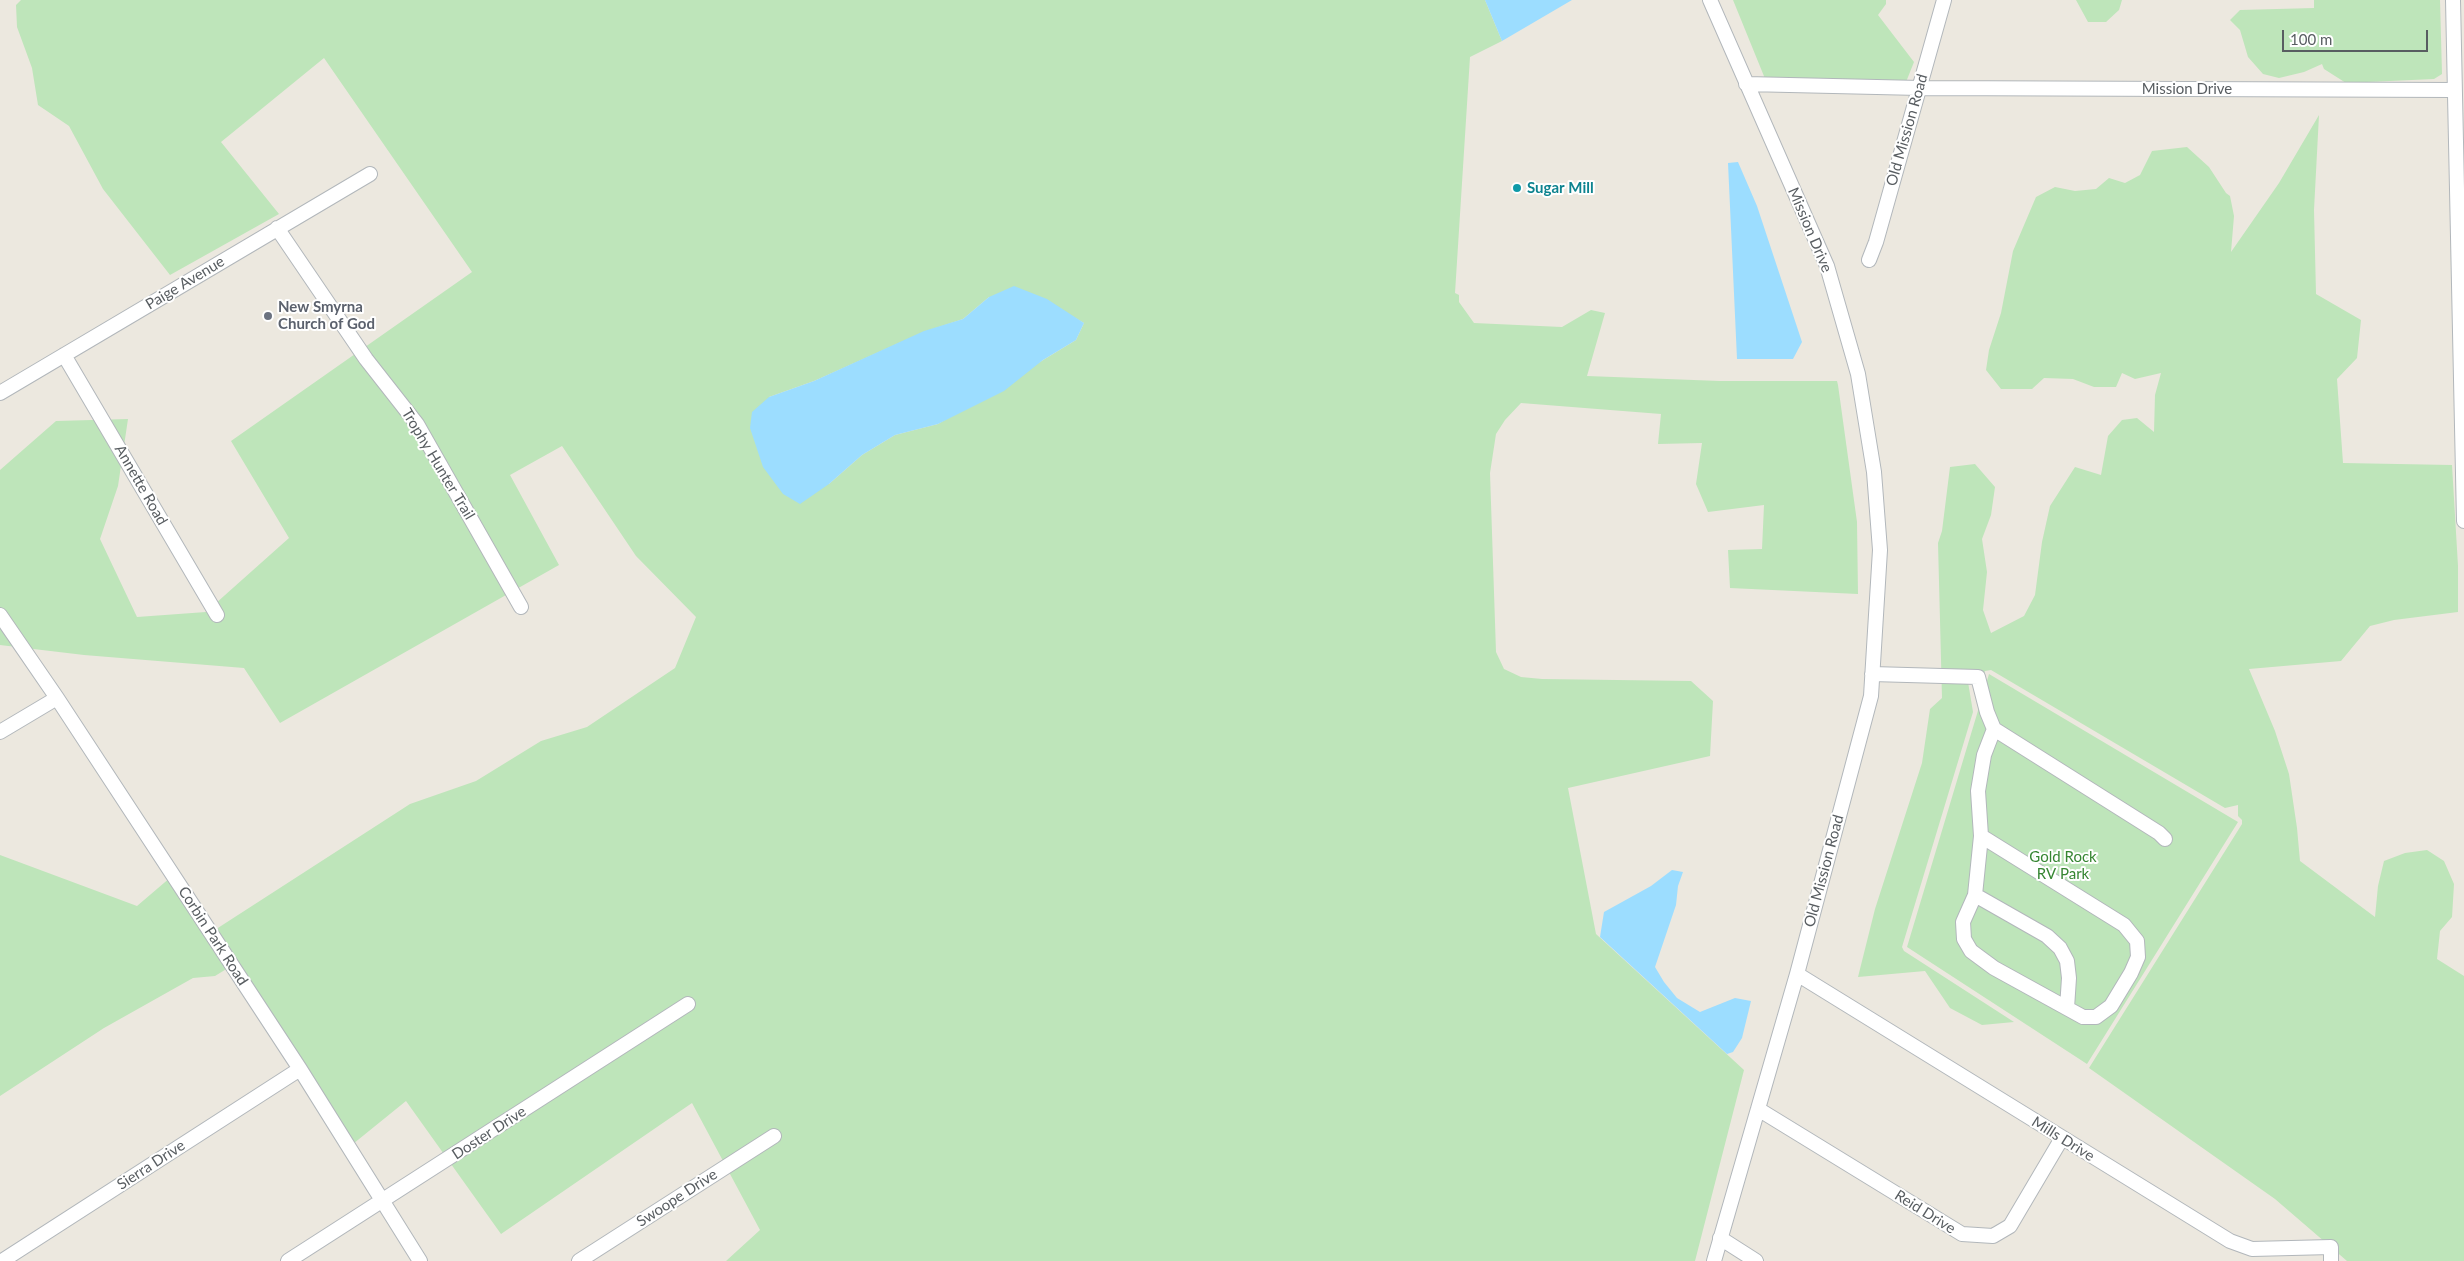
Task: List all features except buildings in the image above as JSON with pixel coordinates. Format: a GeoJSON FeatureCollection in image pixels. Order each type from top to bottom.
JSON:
{"type":"FeatureCollection","features":[{"type":"Feature","properties":{"kind":"street","name":"Mission Drive"},"geometry":{"type":"LineString","coordinates":[[1710,0],[1827,266],[1858,374],[1874,472]]}},
{"type":"Feature","properties":{"kind":"street","name":"Old Mission Road"},"geometry":{"type":"LineString","coordinates":[[1868,260],[1876,242],[1944,0]]}},
{"type":"Feature","properties":{"kind":"street"},"geometry":{"type":"LineString","coordinates":[[2453,0],[2464,521]]}},
{"type":"Feature","properties":{"kind":"street","name":"Mission Drive"},"geometry":{"type":"LineString","coordinates":[[1746,84],[1920,88],[2454,90]]}},
{"type":"Feature","properties":{"kind":"street","name":"Paige Avenue"},"geometry":{"type":"LineString","coordinates":[[0,393],[370,174]]}},
{"type":"Feature","properties":{"kind":"street","name":"Trophy Hunter Trail"},"geometry":{"type":"LineString","coordinates":[[277,228],[366,359],[417,424],[521,607]]}},
{"type":"Feature","properties":{"kind":"street","name":"Annette Road"},"geometry":{"type":"LineString","coordinates":[[64,355],[217,615]]}},
{"type":"Feature","properties":{"kind":"street","name":"Old Mission Road"},"geometry":{"type":"LineString","coordinates":[[1714,1261],[1796,974],[1871,696],[1880,550],[1874,472]]}},
{"type":"Feature","properties":{"kind":"street","name":"Corbin Park Road"},"geometry":{"type":"LineString","coordinates":[[0,615],[57,698],[300,1070],[420,1261]]}},
{"type":"Feature","properties":{"kind":"street"},"geometry":{"type":"LineString","coordinates":[[1872,674],[1978,677],[1987,712],[1994,729],[2159,833],[2165,839]]}},
{"type":"Feature","properties":{"kind":"street"},"geometry":{"type":"LineString","coordinates":[[0,732],[57,698]]}},
{"type":"Feature","properties":{"kind":"street"},"geometry":{"type":"LineString","coordinates":[[1981,836],[2124,925],[2137,941],[2138,958],[2131,973],[2111,1006],[2096,1017],[2083,1017],[1994,968],[1971,951],[1964,939],[1963,922],[1975,895],[1981,836],[1978,791],[1984,755],[1994,729]]}},
{"type":"Feature","properties":{"kind":"street"},"geometry":{"type":"LineString","coordinates":[[1975,895],[2046,936],[2060,948],[2067,961],[2069,978],[2067,1008]]}},
{"type":"Feature","properties":{"kind":"street","name":"Mills Drive"},"geometry":{"type":"LineString","coordinates":[[1796,974],[2230,1242],[2252,1249],[2331,1247],[2331,1261]]}},
{"type":"Feature","properties":{"kind":"street","name":"Doster Drive"},"geometry":{"type":"LineString","coordinates":[[288,1261],[383,1202],[688,1004]]}},
{"type":"Feature","properties":{"kind":"street","name":"Sierra Drive"},"geometry":{"type":"LineString","coordinates":[[2,1261],[300,1070]]}},
{"type":"Feature","properties":{"kind":"street","name":"Reid Drive"},"geometry":{"type":"LineString","coordinates":[[1758,1109],[1962,1234],[1993,1236],[2010,1226],[2062,1138]]}},
{"type":"Feature","properties":{"kind":"street","name":"Swoope Drive"},"geometry":{"type":"LineString","coordinates":[[579,1261],[774,1136]]}},
{"type":"Feature","properties":{"kind":"street"},"geometry":{"type":"LineString","coordinates":[[1720,1238],[1756,1261]]}},
{"type":"Feature","properties":{"kind":"green space"},"geometry":{"type":"Polygon","coordinates":[[[21,0],[1485,0],[1502,41],[1470,57],[1455,293],[1459,295],[1459,302],[1474,323],[1562,327],[1591,310],[1605,313],[1587,376],[1720,381],[1837,381],[1838,385],[1857,522],[1858,594],[1730,588],[1728,550],[1762,549],[1764,505],[1708,512],[1696,484],[1702,443],[1658,444],[1661,414],[1521,403],[1505,420],[1496,434],[1490,473],[1496,652],[1504,669],[1521,677],[1542,679],[1691,681],[1713,701],[1710,756],[1568,788],[1596,934],[1744,1070],[1695,1261],[726,1261],[760,1230],[692,1103],[501,1234],[406,1101],[348,1148],[228,968],[215,976],[193,978],[104,1028],[0,1096],[0,855],[137,906],[171,877],[207,935],[410,804],[476,781],[541,741],[587,727],[675,668],[696,617],[636,556],[562,446],[510,475],[559,565],[280,723],[244,668],[84,655],[0,645],[0,470],[56,421],[128,419],[118,486],[100,539],[137,617],[206,612],[289,538],[231,441],[472,272],[324,58],[221,142],[279,214],[170,275],[103,189],[69,126],[38,105],[32,68],[17,27],[16,5],[21,0]],[[989,297],[963,319],[924,332],[814,381],[769,397],[829,484],[862,455],[895,435],[938,424],[1076,340],[1084,323],[1070,315],[989,297]]]}},
{"type":"Feature","properties":{"kind":"green space"},"geometry":{"type":"Polygon","coordinates":[[[1733,0],[1886,0],[1886,4],[1878,15],[1914,62],[1906,82],[1768,86],[1733,0]]]}},
{"type":"Feature","properties":{"kind":"green space"},"geometry":{"type":"Polygon","coordinates":[[[2076,0],[2122,0],[2119,10],[2106,22],[2088,22],[2076,0]]]}},
{"type":"Feature","properties":{"kind":"green space"},"geometry":{"type":"Polygon","coordinates":[[[2314,0],[2440,0],[2442,74],[2434,79],[2346,83],[2324,69],[2322,64],[2304,72],[2279,78],[2263,74],[2248,57],[2240,30],[2230,20],[2240,10],[2314,8],[2314,0]]]}},
{"type":"Feature","properties":{"kind":"green space"},"geometry":{"type":"Polygon","coordinates":[[[2319,115],[2314,210],[2316,294],[2361,320],[2357,358],[2337,379],[2343,463],[2452,465],[2458,566],[2458,612],[2394,620],[2370,626],[2341,661],[2249,669],[2275,731],[2289,774],[2300,861],[2375,917],[2378,886],[2384,861],[2405,853],[2427,850],[2444,861],[2454,884],[2452,917],[2440,931],[2437,959],[2464,976],[2464,1261],[2347,1261],[2275,1199],[2089,1068],[2242,824],[2242,820],[2238,816],[2238,805],[2225,808],[1991,670],[1985,671],[1983,678],[1968,682],[1973,712],[1902,947],[1904,951],[2014,1022],[1982,1025],[1950,1008],[1925,971],[1858,977],[1875,909],[1922,763],[1930,709],[1942,698],[1938,543],[1942,531],[1950,467],[1975,464],[1995,487],[1991,515],[1982,539],[1987,572],[1983,610],[1991,633],[2024,616],[2035,595],[2042,542],[2050,506],[2075,467],[2101,475],[2108,436],[2122,420],[2137,418],[2154,432],[2155,395],[2161,373],[2135,379],[2122,373],[2116,387],[2094,387],[2073,379],[2044,378],[2032,389],[2001,389],[1986,370],[1989,350],[2001,313],[2013,251],[2036,197],[2055,187],[2075,191],[2096,189],[2109,178],[2125,183],[2140,175],[2152,151],[2187,147],[2209,167],[2230,196],[2234,216],[2231,252],[2279,183],[2319,115]]]}},
{"type":"Feature","properties":{"kind":"green space","name":"Gold Rock RV Park"},"geometry":{"type":"Polygon","coordinates":[[[1989,674],[2238,822],[2087,1064],[1907,947],[1989,674]]]}},
{"type":"Feature","properties":{"kind":"water"},"geometry":{"type":"Polygon","coordinates":[[[1485,0],[1572,0],[1502,41],[1485,0]]]}},
{"type":"Feature","properties":{"kind":"water"},"geometry":{"type":"Polygon","coordinates":[[[1738,162],[1757,206],[1802,342],[1793,359],[1737,359],[1728,163],[1738,162]]]}},
{"type":"Feature","properties":{"kind":"water"},"geometry":{"type":"Polygon","coordinates":[[[1014,286],[1047,299],[1084,323],[1076,340],[1043,360],[1004,391],[938,424],[895,435],[862,455],[829,484],[800,504],[783,494],[763,467],[750,428],[752,412],[769,397],[814,381],[924,331],[963,319],[989,297],[1014,286]]]}},
{"type":"Feature","properties":{"kind":"water"},"geometry":{"type":"Polygon","coordinates":[[[1672,870],[1683,872],[1678,886],[1676,905],[1655,967],[1677,998],[1700,1012],[1735,998],[1751,1001],[1742,1038],[1733,1052],[1727,1054],[1600,937],[1604,912],[1651,886],[1672,870]]]}},
{"type":"Feature","properties":{"kind":"place","name":"Sugar Mill"},"geometry":{"type":"Point","coordinates":[1517,188]}},
{"type":"Feature","properties":{"kind":"place","name":"New Smyrna Church of God"},"geometry":{"type":"Point","coordinates":[268,316]}}]}
